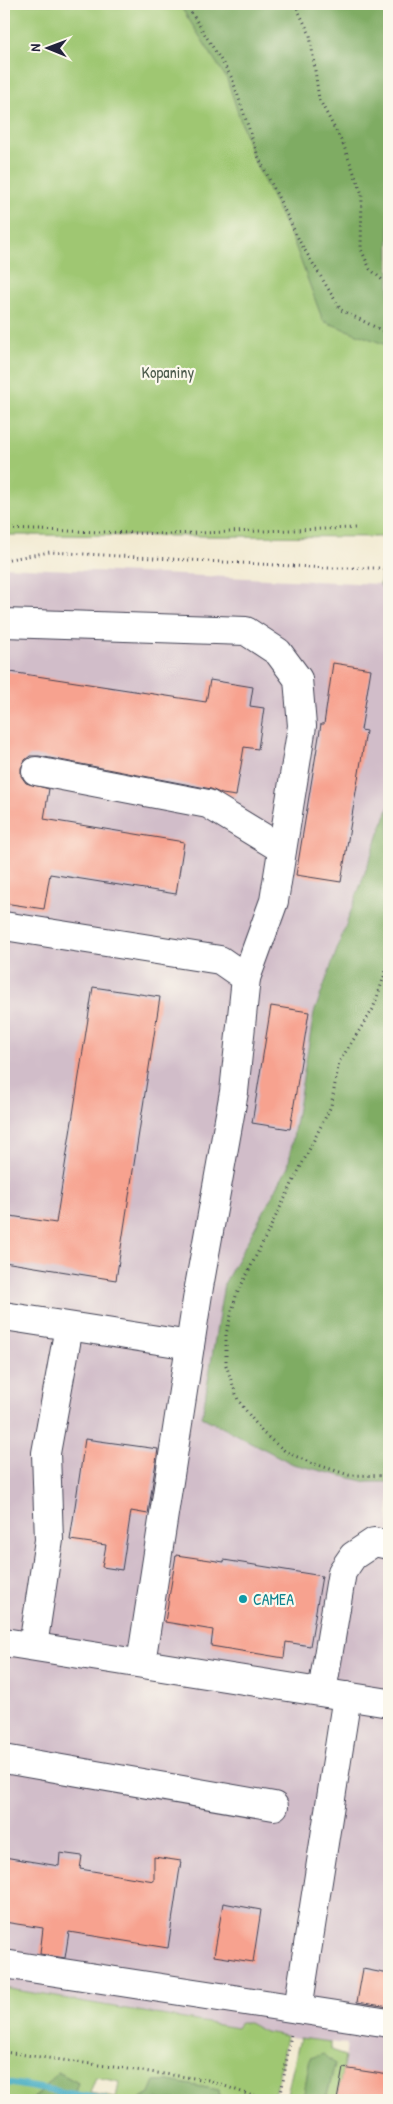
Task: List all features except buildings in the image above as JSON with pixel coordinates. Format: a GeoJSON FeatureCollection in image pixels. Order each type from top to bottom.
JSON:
{"type":"FeatureCollection","features":[{"type":"Feature","properties":{"kind":"lane"},"geometry":{"type":"LineString","coordinates":[[4,623],[246,631],[278,652],[298,679],[302,726],[274,901],[246,978],[234,1092],[190,1345],[142,1662]]}},
{"type":"Feature","properties":{"kind":"lane"},"geometry":{"type":"LineString","coordinates":[[36,771],[208,804],[282,849]]}},
{"type":"Feature","properties":{"kind":"lane"},"geometry":{"type":"LineString","coordinates":[[4,926],[220,960],[246,978]]}},
{"type":"Feature","properties":{"kind":"lane"},"geometry":{"type":"LineString","coordinates":[[4,1316],[190,1345]]}},
{"type":"Feature","properties":{"kind":"lane"},"geometry":{"type":"LineString","coordinates":[[33,1646],[50,1540],[46,1453],[69,1327]]}},
{"type":"Feature","properties":{"kind":"lane"},"geometry":{"type":"LineString","coordinates":[[298,2009],[335,1694],[342,1572],[353,1556],[374,1542],[389,1545]]}},
{"type":"Feature","properties":{"kind":"lane"},"geometry":{"type":"LineString","coordinates":[[4,1642],[142,1662],[389,1703]]}},
{"type":"Feature","properties":{"kind":"lane"},"geometry":{"type":"LineString","coordinates":[[4,1759],[274,1806]]}},
{"type":"Feature","properties":{"kind":"lane"},"geometry":{"type":"LineString","coordinates":[[4,1964],[389,2023]]}},
{"type":"Feature","properties":{"kind":"path"},"geometry":{"type":"LineString","coordinates":[[186,4],[232,78],[258,156],[300,242],[341,310],[389,334]]}},
{"type":"Feature","properties":{"kind":"path"},"geometry":{"type":"LineString","coordinates":[[295,4],[310,35],[320,99],[343,144],[362,194],[361,249],[370,269],[389,286]]}},
{"type":"Feature","properties":{"kind":"path"},"geometry":{"type":"LineString","coordinates":[[4,528],[167,534],[355,528]]}},
{"type":"Feature","properties":{"kind":"path"},"geometry":{"type":"LineString","coordinates":[[4,560],[50,552],[328,568],[389,568]]}},
{"type":"Feature","properties":{"kind":"path"},"geometry":{"type":"LineString","coordinates":[[389,962],[373,1009],[339,1062],[331,1106],[236,1296],[226,1334],[226,1365],[238,1400],[264,1433],[286,1452],[309,1462],[349,1475],[389,1476]]}},
{"type":"Feature","properties":{"kind":"path"},"geometry":{"type":"LineString","coordinates":[[280,2100],[291,2037]]}},
{"type":"Feature","properties":{"kind":"path"},"geometry":{"type":"LineString","coordinates":[[4,2052],[208,2080],[250,2095],[274,2100]]}},
{"type":"Feature","properties":{"kind":"shaded area"},"geometry":{"type":"Polygon","coordinates":[[[4,567],[380,584],[389,602],[389,806],[314,1013],[288,1167],[224,1284],[367,1482],[389,1482],[389,2100],[339,2100],[347,2044],[303,2039],[4,1988],[4,567]]]}},
{"type":"Feature","properties":{"kind":"green space","name":"Kopaniny"},"geometry":{"type":"Polygon","coordinates":[[[4,4],[179,4],[227,79],[253,158],[295,245],[323,320],[389,346],[389,504],[385,537],[4,535],[4,4]]]}},
{"type":"Feature","properties":{"kind":"green space"},"geometry":{"type":"Polygon","coordinates":[[[179,4],[389,4],[389,346],[323,321],[295,245],[253,158],[227,79],[179,4]]]}},
{"type":"Feature","properties":{"kind":"green space"},"geometry":{"type":"Polygon","coordinates":[[[389,504],[389,602],[380,584],[389,504]]]}},
{"type":"Feature","properties":{"kind":"green space"},"geometry":{"type":"Polygon","coordinates":[[[389,806],[389,1482],[367,1482],[293,1464],[202,1417],[224,1284],[288,1167],[314,1013],[389,806]]]}},
{"type":"Feature","properties":{"kind":"green space"},"geometry":{"type":"Polygon","coordinates":[[[4,1988],[237,2028],[240,2023],[248,2023],[265,2032],[286,2036],[275,2097],[285,2100],[220,2100],[218,2090],[169,2081],[155,2081],[150,2093],[138,2100],[72,2100],[78,2083],[58,2072],[40,2093],[31,2100],[9,2100],[7,2088],[4,2087],[4,1988]],[[96,2077],[90,2093],[116,2098],[119,2082],[96,2077]]]}},
{"type":"Feature","properties":{"kind":"green space"},"geometry":{"type":"Polygon","coordinates":[[[300,2038],[331,2042],[331,2049],[345,2056],[337,2100],[327,2096],[335,2064],[310,2058],[303,2100],[287,2094],[300,2038]]]}},
{"type":"Feature","properties":{"kind":"green space"},"geometry":{"type":"Polygon","coordinates":[[[324,2054],[335,2064],[327,2095],[334,2100],[303,2100],[310,2058],[324,2054]]]}},
{"type":"Feature","properties":{"kind":"green space"},"geometry":{"type":"Polygon","coordinates":[[[58,2072],[78,2083],[72,2100],[31,2100],[40,2093],[58,2072]]]}},
{"type":"Feature","properties":{"kind":"green space"},"geometry":{"type":"Polygon","coordinates":[[[155,2081],[169,2081],[219,2090],[220,2100],[138,2100],[150,2093],[155,2081]]]}},
{"type":"Feature","properties":{"kind":"waterway"},"geometry":{"type":"LineString","coordinates":[[4,2082],[105,2100]]}},
{"type":"Feature","properties":{"kind":"place","name":"CAMEA"},"geometry":{"type":"Point","coordinates":[243,1599]}}]}
